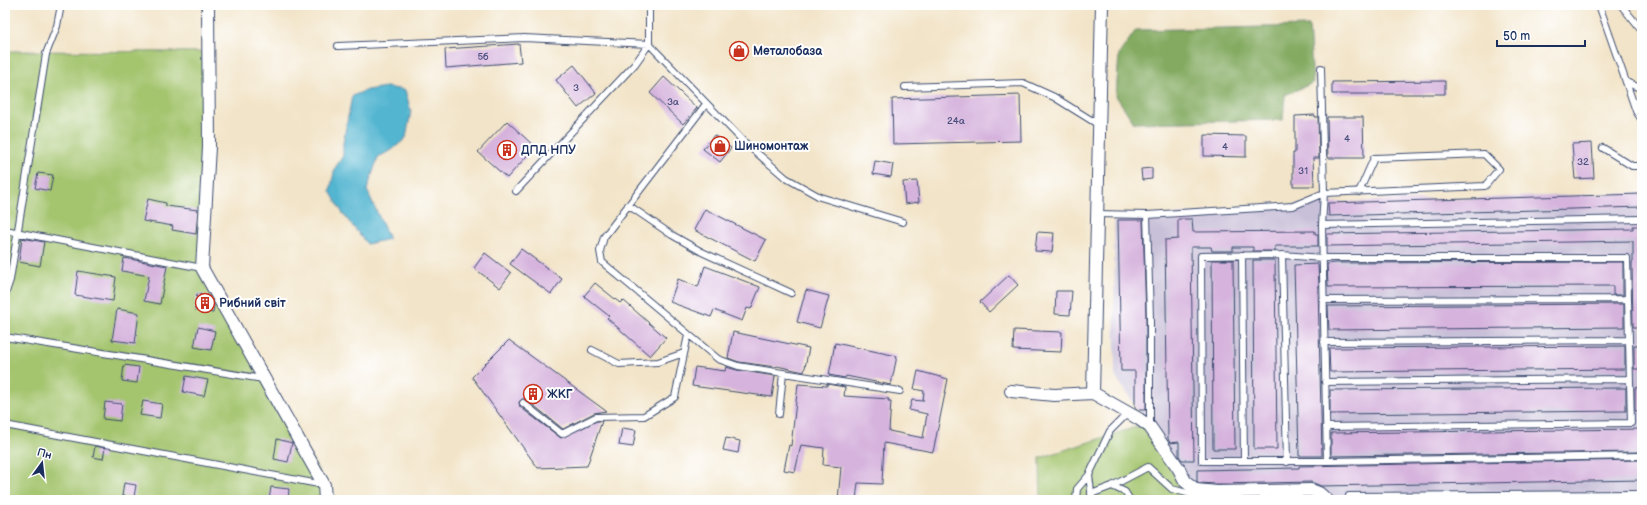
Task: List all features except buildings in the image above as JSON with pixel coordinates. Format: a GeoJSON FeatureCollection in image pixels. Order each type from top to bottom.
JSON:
{"type":"FeatureCollection","features":[{"type":"Feature","properties":{"kind":"street"},"geometry":{"type":"LineString","coordinates":[[208,5],[209,147],[202,268],[324,485],[326,500]]}},
{"type":"Feature","properties":{"kind":"street"},"geometry":{"type":"LineString","coordinates":[[1093,393],[1102,5]]}},
{"type":"Feature","properties":{"kind":"street"},"geometry":{"type":"LineString","coordinates":[[1010,391],[1054,395],[1093,393],[1139,419],[1150,427],[1179,469],[1184,481],[1196,490],[1217,492],[1311,490],[1319,493],[1327,500]]}},
{"type":"Feature","properties":{"kind":"lane"},"geometry":{"type":"LineString","coordinates":[[5,295],[10,280],[16,231],[46,54],[57,26],[61,5]]}},
{"type":"Feature","properties":{"kind":"lane"},"geometry":{"type":"LineString","coordinates":[[516,192],[635,64],[649,44],[649,5]]}},
{"type":"Feature","properties":{"kind":"lane"},"geometry":{"type":"LineString","coordinates":[[1599,5],[1636,111],[1642,120]]}},
{"type":"Feature","properties":{"kind":"lane"},"geometry":{"type":"LineString","coordinates":[[1621,5],[1642,31]]}},
{"type":"Feature","properties":{"kind":"lane"},"geometry":{"type":"LineString","coordinates":[[338,46],[524,38],[649,44],[743,141],[786,178],[820,197],[903,222]]}},
{"type":"Feature","properties":{"kind":"lane"},"geometry":{"type":"LineString","coordinates":[[1321,68],[1324,193],[1322,225],[1327,461]]}},
{"type":"Feature","properties":{"kind":"lane"},"geometry":{"type":"LineString","coordinates":[[1626,82],[1642,89]]}},
{"type":"Feature","properties":{"kind":"lane"},"geometry":{"type":"LineString","coordinates":[[905,87],[1023,84],[1054,97],[1099,125]]}},
{"type":"Feature","properties":{"kind":"lane"},"geometry":{"type":"LineString","coordinates":[[706,104],[604,237],[600,251],[602,262],[718,359],[738,366],[900,391]]}},
{"type":"Feature","properties":{"kind":"lane"},"geometry":{"type":"LineString","coordinates":[[1603,148],[1632,166],[1642,166]]}},
{"type":"Feature","properties":{"kind":"lane"},"geometry":{"type":"LineString","coordinates":[[1096,214],[1147,215],[1293,206],[1324,193],[1359,192],[1485,186],[1499,169],[1484,154],[1374,158],[1359,192]]}},
{"type":"Feature","properties":{"kind":"lane"},"geometry":{"type":"LineString","coordinates":[[628,205],[672,235],[702,252],[791,293]]}},
{"type":"Feature","properties":{"kind":"lane"},"geometry":{"type":"LineString","coordinates":[[1147,215],[1150,318],[1150,427]]}},
{"type":"Feature","properties":{"kind":"lane"},"geometry":{"type":"LineString","coordinates":[[1322,225],[1642,219]]}},
{"type":"Feature","properties":{"kind":"lane"},"geometry":{"type":"LineString","coordinates":[[5,230],[202,268]]}},
{"type":"Feature","properties":{"kind":"lane"},"geometry":{"type":"LineString","coordinates":[[1242,255],[1244,462]]}},
{"type":"Feature","properties":{"kind":"lane"},"geometry":{"type":"LineString","coordinates":[[1282,255],[1287,462]]}},
{"type":"Feature","properties":{"kind":"lane"},"geometry":{"type":"LineString","coordinates":[[1326,427],[1631,423],[1626,258],[1323,258],[1282,255],[1201,256],[1202,461],[1287,462],[1642,456]]}},
{"type":"Feature","properties":{"kind":"lane"},"geometry":{"type":"LineString","coordinates":[[1324,300],[1628,299]]}},
{"type":"Feature","properties":{"kind":"lane"},"geometry":{"type":"LineString","coordinates":[[522,403],[562,434],[596,418],[644,416],[675,397],[688,335]]}},
{"type":"Feature","properties":{"kind":"lane"},"geometry":{"type":"LineString","coordinates":[[5,337],[265,379]]}},
{"type":"Feature","properties":{"kind":"lane"},"geometry":{"type":"LineString","coordinates":[[1324,342],[1629,340]]}},
{"type":"Feature","properties":{"kind":"lane"},"geometry":{"type":"LineString","coordinates":[[592,350],[619,364],[658,362],[684,353]]}},
{"type":"Feature","properties":{"kind":"lane"},"geometry":{"type":"LineString","coordinates":[[779,414],[783,373]]}},
{"type":"Feature","properties":{"kind":"lane"},"geometry":{"type":"LineString","coordinates":[[1325,382],[1630,379]]}},
{"type":"Feature","properties":{"kind":"lane"},"geometry":{"type":"LineString","coordinates":[[1076,500],[1077,489],[1089,475],[1110,431],[1128,413]]}},
{"type":"Feature","properties":{"kind":"lane"},"geometry":{"type":"LineString","coordinates":[[5,425],[324,485]]}},
{"type":"Feature","properties":{"kind":"lane"},"geometry":{"type":"LineString","coordinates":[[1089,475],[1091,497],[1148,467],[1172,489],[1213,500]]}},
{"type":"Feature","properties":{"kind":"lane"},"geometry":{"type":"LineString","coordinates":[[1112,486],[1125,492],[1130,500]]}},
{"type":"Feature","properties":{"kind":"lane"},"geometry":{"type":"LineString","coordinates":[[1349,496],[1642,494]]}},
{"type":"Feature","properties":{"kind":"shaded area"},"geometry":{"type":"Polygon","coordinates":[[[1642,193],[1642,500],[1249,500],[1189,481],[1182,474],[1115,376],[1114,220],[1314,203],[1642,193]]]}},
{"type":"Feature","properties":{"kind":"green space"},"geometry":{"type":"Polygon","coordinates":[[[1309,26],[1313,83],[1285,95],[1283,120],[1134,123],[1116,96],[1119,54],[1136,30],[1309,26]]]}},
{"type":"Feature","properties":{"kind":"green space"},"geometry":{"type":"Polygon","coordinates":[[[5,51],[207,52],[202,279],[334,496],[333,500],[5,500],[5,51]]]}},
{"type":"Feature","properties":{"kind":"green space"},"geometry":{"type":"Polygon","coordinates":[[[1142,425],[1175,476],[1225,500],[1041,500],[1040,458],[1142,425]]]}},
{"type":"Feature","properties":{"kind":"water"},"geometry":{"type":"Polygon","coordinates":[[[386,87],[405,90],[411,111],[406,138],[392,150],[378,157],[367,190],[389,239],[367,244],[343,214],[330,191],[335,168],[343,156],[343,143],[352,96],[367,90],[386,87]]]}},
{"type":"Feature","properties":{"kind":"place","name":"Металобаза"},"geometry":{"type":"Point","coordinates":[739,51]}},
{"type":"Feature","properties":{"kind":"place","name":"Шиномонтаж"},"geometry":{"type":"Point","coordinates":[720,146]}},
{"type":"Feature","properties":{"kind":"place","name":"ДПД НПУ"},"geometry":{"type":"Point","coordinates":[507,150]}},
{"type":"Feature","properties":{"kind":"place","name":"Рибний світ"},"geometry":{"type":"Point","coordinates":[205,303]}},
{"type":"Feature","properties":{"kind":"place","name":"ЖКГ"},"geometry":{"type":"Point","coordinates":[533,394]}}]}
